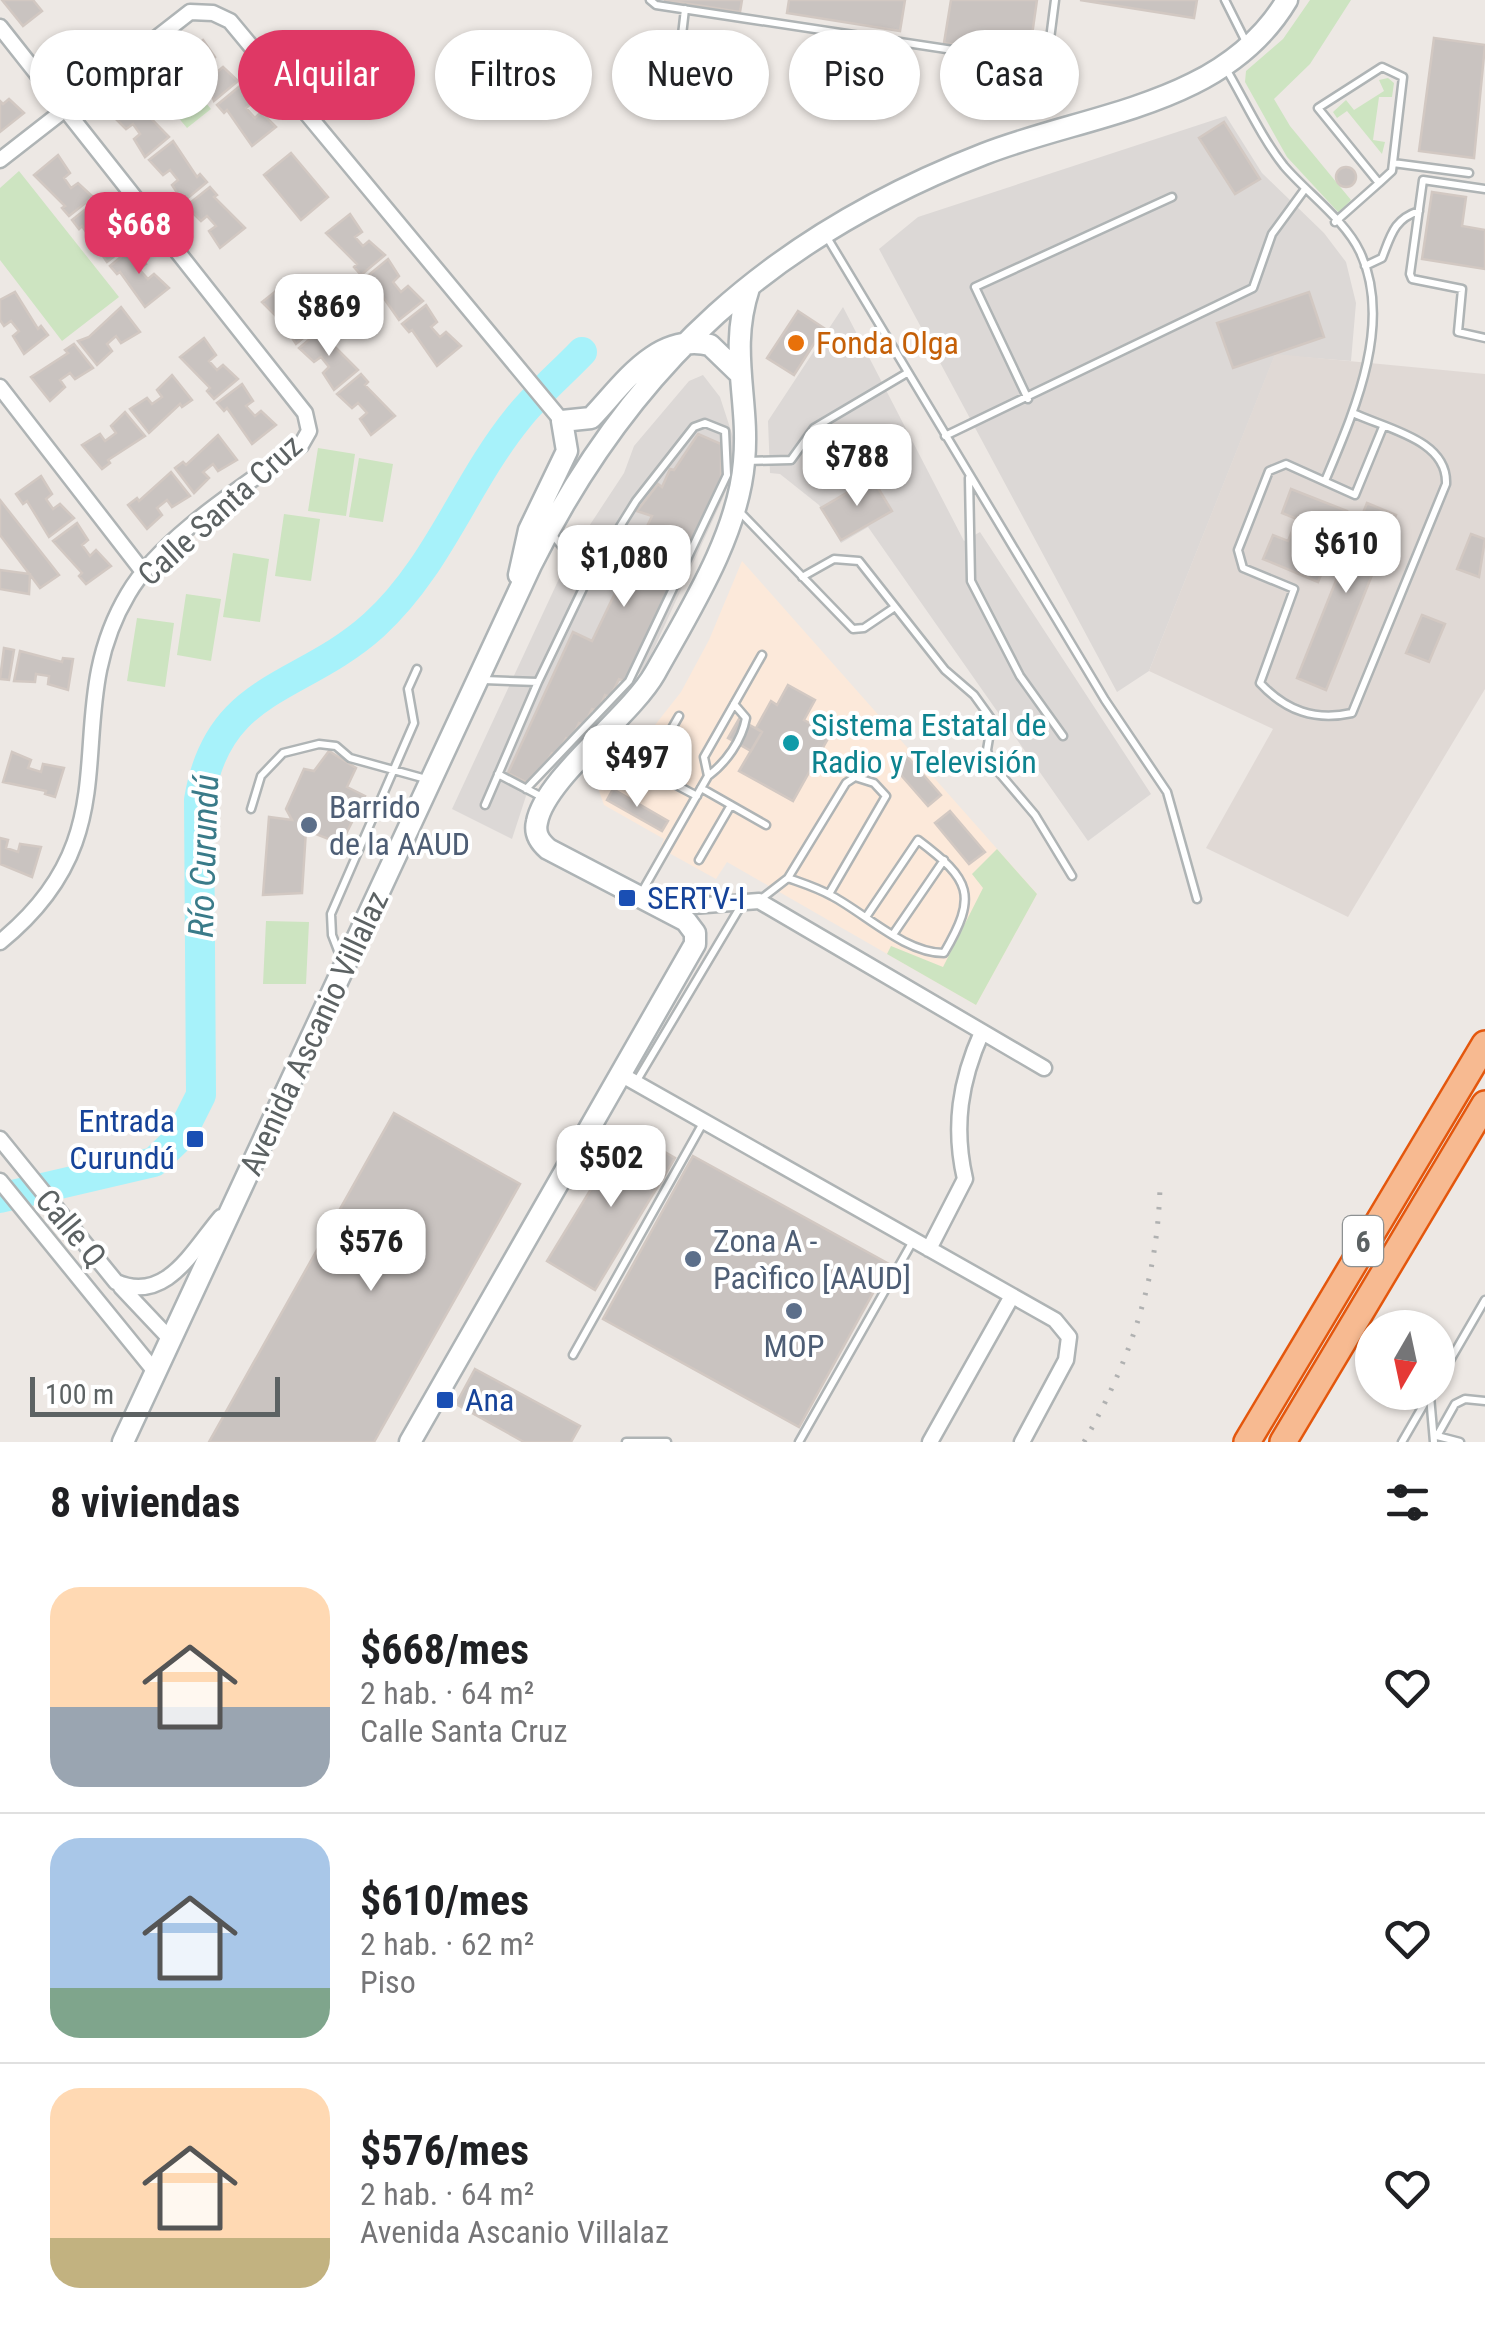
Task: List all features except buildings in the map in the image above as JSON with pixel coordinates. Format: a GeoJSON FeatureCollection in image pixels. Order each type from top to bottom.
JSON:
{"type":"FeatureCollection","features":[{"type":"Feature","properties":{"kind":"highway","name":"6"},"geometry":{"type":"LineString","coordinates":[[1247,1442],[1485,1044]]}},
{"type":"Feature","properties":{"kind":"highway","name":"6"},"geometry":{"type":"LineString","coordinates":[[1283,1442],[1485,1104]]}},
{"type":"Feature","properties":{"kind":"main road","name":"Avenida Ascanio Villalaz"},"geometry":{"type":"LineString","coordinates":[[123,1442],[515,600],[549,530],[615,422],[679,346],[749,288],[824,234],[905,189],[986,153],[1162,98],[1224,66],[1249,48],[1287,0]]}},
{"type":"Feature","properties":{"kind":"main road"},"geometry":{"type":"LineString","coordinates":[[410,1442],[629,1079],[695,944],[695,932],[686,921],[541,842],[536,822],[548,800],[652,679],[735,507],[744,461],[738,334],[749,288]]}},
{"type":"Feature","properties":{"kind":"main road"},"geometry":{"type":"LineString","coordinates":[[515,600],[526,538],[567,451],[559,417],[586,421],[642,364],[679,346],[710,345],[739,374]]}},
{"type":"Feature","properties":{"kind":"street"},"geometry":{"type":"LineString","coordinates":[[167,30],[190,12],[213,13],[230,21],[559,417]]}},
{"type":"Feature","properties":{"kind":"street","name":"Calle Santa Cruz"},"geometry":{"type":"LineString","coordinates":[[0,27],[30,65]]}},
{"type":"Feature","properties":{"kind":"street"},"geometry":{"type":"LineString","coordinates":[[0,160],[51,120]]}},
{"type":"Feature","properties":{"kind":"street","name":"Calle Santa Cruz"},"geometry":{"type":"LineString","coordinates":[[0,942],[40,906],[77,844],[86,814],[102,654],[127,594],[197,524],[300,445],[309,431],[305,414],[74,120]]}},
{"type":"Feature","properties":{"kind":"street"},"geometry":{"type":"LineString","coordinates":[[0,387],[144,573]]}},
{"type":"Feature","properties":{"kind":"street"},"geometry":{"type":"LineString","coordinates":[[664,908],[752,900],[1044,1068]]}},
{"type":"Feature","properties":{"kind":"street"},"geometry":{"type":"LineString","coordinates":[[929,1248],[965,1179],[955,1135],[966,1069],[982,1032]]}},
{"type":"Feature","properties":{"kind":"street"},"geometry":{"type":"LineString","coordinates":[[629,1079],[1055,1320],[1068,1337],[1066,1360],[1022,1442]]}},
{"type":"Feature","properties":{"kind":"street","name":"Calle Q"},"geometry":{"type":"LineString","coordinates":[[0,1139],[116,1282],[136,1291],[152,1288],[176,1272],[238,1197]]}},
{"type":"Feature","properties":{"kind":"street","name":"Calle Q"},"geometry":{"type":"LineString","coordinates":[[0,1181],[157,1374]]}},
{"type":"Feature","properties":{"kind":"street"},"geometry":{"type":"LineString","coordinates":[[116,1282],[172,1341]]}},
{"type":"Feature","properties":{"kind":"street"},"geometry":{"type":"LineString","coordinates":[[930,1442],[1012,1296]]}},
{"type":"Feature","properties":{"kind":"lane"},"geometry":{"type":"LineString","coordinates":[[650,0],[685,9],[1019,60],[1041,53],[1050,38],[1056,0]]}},
{"type":"Feature","properties":{"kind":"lane"},"geometry":{"type":"LineString","coordinates":[[1226,0],[1249,48]]}},
{"type":"Feature","properties":{"kind":"lane"},"geometry":{"type":"LineString","coordinates":[[682,30],[685,9]]}},
{"type":"Feature","properties":{"kind":"lane"},"geometry":{"type":"LineString","coordinates":[[1224,66],[1281,162],[1358,248],[1372,294],[1367,362],[1353,414],[1325,481]]}},
{"type":"Feature","properties":{"kind":"lane"},"geometry":{"type":"LineString","coordinates":[[1336,222],[1392,171],[1403,78],[1382,67],[1318,108],[1378,183]]}},
{"type":"Feature","properties":{"kind":"lane"},"geometry":{"type":"LineString","coordinates":[[1394,163],[1469,173]]}},
{"type":"Feature","properties":{"kind":"lane"},"geometry":{"type":"LineString","coordinates":[[1485,188],[1423,180],[1410,278],[1462,289],[1458,332],[1485,338]]}},
{"type":"Feature","properties":{"kind":"lane"},"geometry":{"type":"LineString","coordinates":[[945,436],[1253,288],[1272,234],[1291,202],[1306,189]]}},
{"type":"Feature","properties":{"kind":"lane"},"geometry":{"type":"LineString","coordinates":[[1028,399],[974,287],[1172,196]]}},
{"type":"Feature","properties":{"kind":"lane"},"geometry":{"type":"LineString","coordinates":[[1365,266],[1382,258],[1393,228],[1404,216],[1419,211]]}},
{"type":"Feature","properties":{"kind":"lane"},"geometry":{"type":"LineString","coordinates":[[824,234],[969,476],[1167,792],[1197,899]]}},
{"type":"Feature","properties":{"kind":"lane"},"geometry":{"type":"LineString","coordinates":[[744,461],[792,460],[814,428],[908,373]]}},
{"type":"Feature","properties":{"kind":"lane"},"geometry":{"type":"LineString","coordinates":[[1353,414],[1383,427],[1438,451],[1447,468],[1446,484],[1352,713],[1321,720],[1275,700],[1260,683],[1294,588],[1243,568],[1238,550],[1270,470],[1286,464],[1355,494],[1383,427]]}},
{"type":"Feature","properties":{"kind":"lane"},"geometry":{"type":"LineString","coordinates":[[485,805],[588,578],[636,501],[694,427],[705,423],[724,431],[726,474],[628,682],[526,789]]}},
{"type":"Feature","properties":{"kind":"lane"},"geometry":{"type":"LineString","coordinates":[[969,476],[970,581],[1020,676],[1062,736]]}},
{"type":"Feature","properties":{"kind":"lane"},"geometry":{"type":"LineString","coordinates":[[735,507],[854,629],[864,628],[895,608]]}},
{"type":"Feature","properties":{"kind":"lane"},"geometry":{"type":"LineString","coordinates":[[549,530],[588,578]]}},
{"type":"Feature","properties":{"kind":"lane"},"geometry":{"type":"LineString","coordinates":[[802,576],[847,556],[859,560],[992,720],[987,750],[990,762],[1035,815],[1072,876]]}},
{"type":"Feature","properties":{"kind":"lane"},"geometry":{"type":"LineString","coordinates":[[708,776],[704,757],[762,655]]}},
{"type":"Feature","properties":{"kind":"lane"},"geometry":{"type":"LineString","coordinates":[[344,967],[332,935],[331,914],[414,722],[408,689],[418,670]]}},
{"type":"Feature","properties":{"kind":"lane"},"geometry":{"type":"LineString","coordinates":[[478,680],[538,682]]}},
{"type":"Feature","properties":{"kind":"lane"},"geometry":{"type":"LineString","coordinates":[[639,897],[708,776],[720,768],[744,731],[746,718],[734,704]]}},
{"type":"Feature","properties":{"kind":"lane"},"geometry":{"type":"LineString","coordinates":[[679,716],[648,770],[731,805],[766,825]]}},
{"type":"Feature","properties":{"kind":"lane"},"geometry":{"type":"LineString","coordinates":[[251,810],[261,776],[283,753],[328,744],[350,758],[432,781]]}},
{"type":"Feature","properties":{"kind":"lane"},"geometry":{"type":"LineString","coordinates":[[498,774],[548,800]]}},
{"type":"Feature","properties":{"kind":"lane"},"geometry":{"type":"LineString","coordinates":[[629,1079],[752,900],[788,878],[846,783],[855,777],[874,783],[886,796],[882,809],[829,894]]}},
{"type":"Feature","properties":{"kind":"lane"},"geometry":{"type":"LineString","coordinates":[[700,860],[731,805]]}},
{"type":"Feature","properties":{"kind":"lane"},"geometry":{"type":"LineString","coordinates":[[788,878],[829,894],[927,953],[944,954],[964,919],[967,892],[955,868],[918,840],[866,916]]}},
{"type":"Feature","properties":{"kind":"lane"},"geometry":{"type":"LineString","coordinates":[[894,933],[944,860]]}},
{"type":"Feature","properties":{"kind":"lane"},"geometry":{"type":"LineString","coordinates":[[573,1355],[704,1122]]}},
{"type":"Feature","properties":{"kind":"lane"},"geometry":{"type":"LineString","coordinates":[[799,1442],[914,1240]]}},
{"type":"Feature","properties":{"kind":"lane"},"geometry":{"type":"LineString","coordinates":[[1455,1352],[1485,1300]]}},
{"type":"Feature","properties":{"kind":"lane"},"geometry":{"type":"LineString","coordinates":[[1436,1439],[1456,1404],[1465,1399],[1485,1401]]}},
{"type":"Feature","properties":{"kind":"lane"},"geometry":{"type":"LineString","coordinates":[[1402,1442],[1421,1410]]}},
{"type":"Feature","properties":{"kind":"lane"},"geometry":{"type":"LineString","coordinates":[[1432,1410],[1436,1439]]}},
{"type":"Feature","properties":{"kind":"lane"},"geometry":{"type":"LineString","coordinates":[[1436,1439],[1460,1442]]}},
{"type":"Feature","properties":{"kind":"lane"},"geometry":{"type":"LineString","coordinates":[[626,1442],[667,1442]]}},
{"type":"Feature","properties":{"kind":"shaded area"},"geometry":{"type":"Polygon","coordinates":[[[1226,116],[1262,173],[1324,233],[1346,262],[1356,303],[1351,361],[1275,355],[1149,671],[1117,692],[879,249],[918,217],[1226,116]]]}},
{"type":"Feature","properties":{"kind":"shaded area"},"geometry":{"type":"Polygon","coordinates":[[[843,307],[964,541],[980,532],[1151,794],[1088,841],[868,527],[841,543],[819,505],[780,474],[770,473],[768,421],[843,307]]]}},
{"type":"Feature","properties":{"kind":"shaded area"},"geometry":{"type":"Polygon","coordinates":[[[1275,354],[1485,374],[1485,689],[1348,917],[1206,848],[1273,729],[1149,671],[1275,354]]]}},
{"type":"Feature","properties":{"kind":"shaded area"},"geometry":{"type":"Polygon","coordinates":[[[703,375],[720,397],[733,437],[732,475],[723,498],[646,666],[526,796],[512,839],[452,809],[564,568],[569,572],[581,553],[576,546],[624,473],[634,446],[689,381],[703,375]]]}},
{"type":"Feature","properties":{"kind":"shaded area"},"geometry":{"type":"Polygon","coordinates":[[[742,561],[1037,894],[976,1005],[727,862],[716,879],[660,848],[664,839],[604,805],[597,785],[644,739],[681,692],[709,640],[742,561]]]}},
{"type":"Feature","properties":{"kind":"green space"},"geometry":{"type":"Polygon","coordinates":[[[1310,0],[1351,0],[1310,64],[1274,99],[1290,126],[1351,200],[1339,213],[1287,157],[1245,82],[1246,71],[1283,39],[1310,0]]]}},
{"type":"Feature","properties":{"kind":"green space"},"geometry":{"type":"Polygon","coordinates":[[[1388,78],[1394,83],[1392,97],[1379,97],[1373,140],[1385,142],[1382,154],[1347,111],[1337,118],[1333,112],[1346,100],[1354,110],[1384,91],[1379,80],[1388,78]]]}},
{"type":"Feature","properties":{"kind":"green space"},"geometry":{"type":"Polygon","coordinates":[[[180,120],[197,120],[187,128],[180,120]]]}},
{"type":"Feature","properties":{"kind":"green space"},"geometry":{"type":"Polygon","coordinates":[[[19,171],[119,297],[62,341],[0,260],[0,188],[19,171]]]}},
{"type":"Feature","properties":{"kind":"green space"},"geometry":{"type":"Polygon","coordinates":[[[318,448],[355,454],[346,516],[308,511],[318,448]]]}},
{"type":"Feature","properties":{"kind":"green space"},"geometry":{"type":"Polygon","coordinates":[[[359,458],[393,464],[383,522],[349,517],[359,458]]]}},
{"type":"Feature","properties":{"kind":"green space"},"geometry":{"type":"Polygon","coordinates":[[[284,514],[320,519],[311,581],[275,576],[284,514]]]}},
{"type":"Feature","properties":{"kind":"green space"},"geometry":{"type":"Polygon","coordinates":[[[233,553],[269,559],[260,622],[223,617],[233,553]]]}},
{"type":"Feature","properties":{"kind":"green space"},"geometry":{"type":"Polygon","coordinates":[[[186,594],[221,599],[211,661],[177,655],[186,594]]]}},
{"type":"Feature","properties":{"kind":"green space"},"geometry":{"type":"Polygon","coordinates":[[[137,618],[174,623],[165,687],[127,681],[137,618]]]}},
{"type":"Feature","properties":{"kind":"green space"},"geometry":{"type":"Polygon","coordinates":[[[997,849],[1037,894],[976,1005],[887,954],[891,946],[943,967],[983,888],[972,874],[997,849]]]}},
{"type":"Feature","properties":{"kind":"green space"},"geometry":{"type":"Polygon","coordinates":[[[266,921],[309,922],[306,984],[263,984],[266,921]]]}},
{"type":"Feature","properties":{"kind":"waterway","name":"Río Curundú"},"geometry":{"type":"LineString","coordinates":[[0,1198],[154,1162],[180,1137],[201,1095],[199,800],[209,762],[224,733],[243,711],[346,647],[396,602],[434,551],[499,443],[533,401],[582,352]]}},
{"type":"Feature","properties":{"kind":"railway"},"geometry":{"type":"LineString","coordinates":[[1084,1442],[1115,1381],[1138,1320],[1153,1256],[1160,1188]]}},
{"type":"Feature","properties":{"kind":"place","name":"Fonda Olga"},"geometry":{"type":"Point","coordinates":[796,343]}},
{"type":"Feature","properties":{"kind":"place","name":"Sistema Estatal de Radio y Televisión"},"geometry":{"type":"Point","coordinates":[791,743]}},
{"type":"Feature","properties":{"kind":"place","name":"Barrido de la AAUD"},"geometry":{"type":"Point","coordinates":[309,825]}},
{"type":"Feature","properties":{"kind":"place","name":"SERTV-I"},"geometry":{"type":"Point","coordinates":[627,898]}},
{"type":"Feature","properties":{"kind":"place","name":"Entrada Curundú"},"geometry":{"type":"Point","coordinates":[195,1139]}},
{"type":"Feature","properties":{"kind":"place","name":"Zona A - Pacìfico [AAUD]"},"geometry":{"type":"Point","coordinates":[693,1259]}},
{"type":"Feature","properties":{"kind":"place","name":"MOP"},"geometry":{"type":"Point","coordinates":[794,1311]}},
{"type":"Feature","properties":{"kind":"place","name":"Ana"},"geometry":{"type":"Point","coordinates":[445,1400]}}]}
